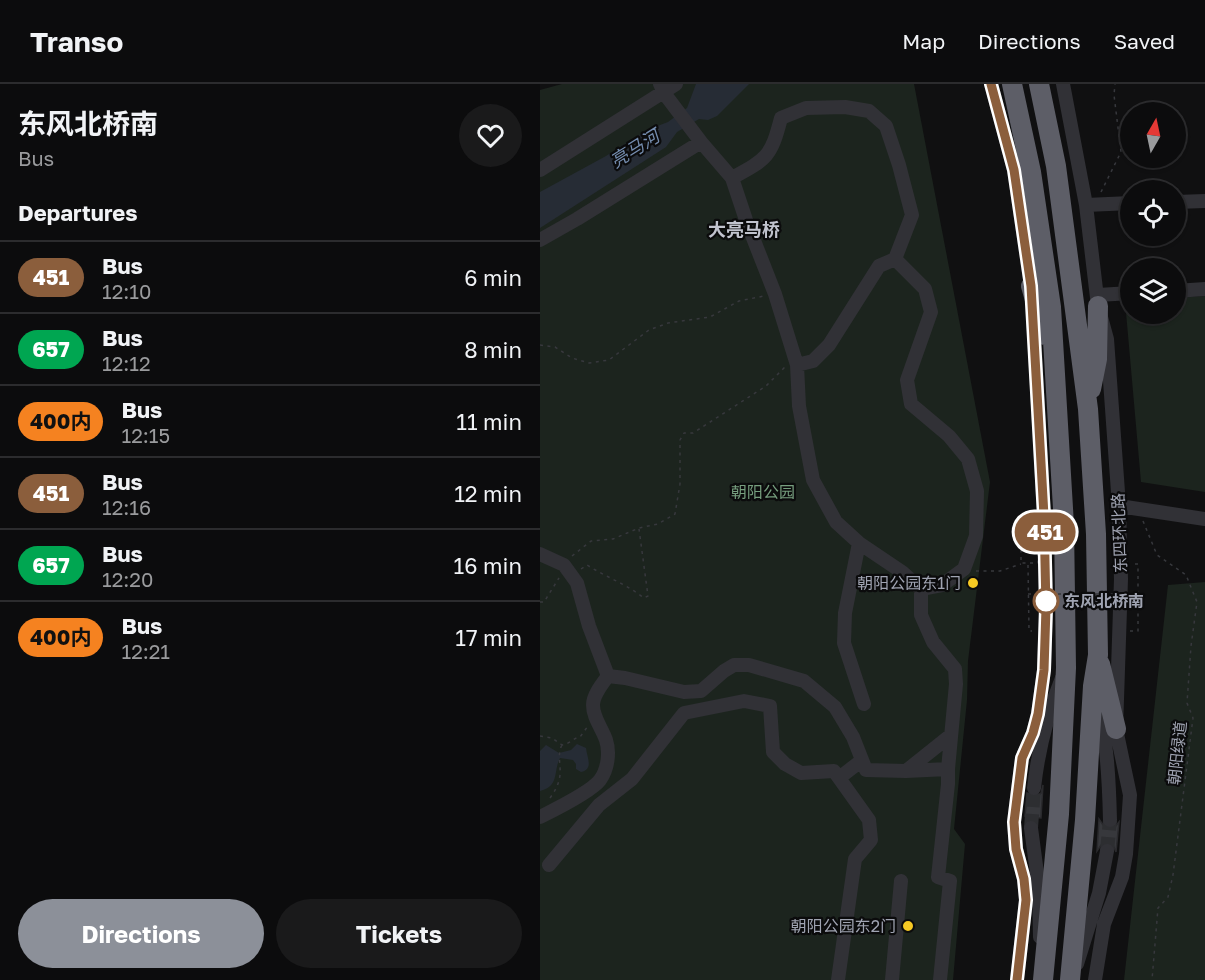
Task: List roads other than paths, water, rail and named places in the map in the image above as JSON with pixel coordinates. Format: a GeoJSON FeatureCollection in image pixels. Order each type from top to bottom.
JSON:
{"type":"FeatureCollection","features":[{"type":"Feature","properties":{"kind":"highway"},"geometry":{"type":"LineString","coordinates":[[1012,84],[1031,172],[1051,307],[1064,525],[1066,668],[1059,814],[1043,978]]}},
{"type":"Feature","properties":{"kind":"highway","name":"东四环北路"},"geometry":{"type":"LineString","coordinates":[[1039,84],[1056,166],[1088,409],[1096,534],[1098,656],[1093,686],[1085,820],[1071,980]]}},
{"type":"Feature","properties":{"kind":"highway"},"geometry":{"type":"LineString","coordinates":[[1031,286],[1056,380]]}},
{"type":"Feature","properties":{"kind":"highway"},"geometry":{"type":"LineString","coordinates":[[1088,409],[1096,359],[1098,301]]}},
{"type":"Feature","properties":{"kind":"highway"},"geometry":{"type":"LineString","coordinates":[[1098,656],[1116,729]]}},
{"type":"Feature","properties":{"kind":"street"},"geometry":{"type":"LineString","coordinates":[[540,170],[662,89],[676,84]]}},
{"type":"Feature","properties":{"kind":"street"},"geometry":{"type":"LineString","coordinates":[[991,84],[1014,170],[1031,286],[1044,516],[1046,608],[1044,670],[1038,714],[1022,758],[1014,822],[1016,849],[1024,879],[1026,900],[1017,980]]}},
{"type":"Feature","properties":{"kind":"street","name":"东四环北路"},"geometry":{"type":"LineString","coordinates":[[1063,84],[1092,205],[1098,301],[1107,339],[1119,506],[1121,579],[1116,729],[1130,795],[1122,877],[1104,924],[1095,980]]}},
{"type":"Feature","properties":{"kind":"street"},"geometry":{"type":"LineString","coordinates":[[662,89],[701,142],[732,178],[775,294],[797,365],[799,406],[813,480],[836,522],[859,543],[902,572],[921,589],[921,615],[933,642],[955,669],[956,684],[948,784],[938,877],[950,881],[940,980]]}},
{"type":"Feature","properties":{"kind":"street"},"geometry":{"type":"LineString","coordinates":[[732,178],[767,157],[776,139],[782,118],[806,108],[845,107],[869,111],[886,126],[912,215],[896,259],[879,266],[829,345],[813,361],[797,365]]}},
{"type":"Feature","properties":{"kind":"street"},"geometry":{"type":"LineString","coordinates":[[540,240],[701,142]]}},
{"type":"Feature","properties":{"kind":"street"},"geometry":{"type":"LineString","coordinates":[[1186,202],[1205,201]]}},
{"type":"Feature","properties":{"kind":"street"},"geometry":{"type":"LineString","coordinates":[[1092,205],[1120,204]]}},
{"type":"Feature","properties":{"kind":"street"},"geometry":{"type":"LineString","coordinates":[[896,259],[925,289],[931,312],[907,380],[911,404],[950,436],[968,459],[977,492],[976,536],[964,569],[942,585],[921,589]]}},
{"type":"Feature","properties":{"kind":"street"},"geometry":{"type":"LineString","coordinates":[[1186,290],[1205,289]]}},
{"type":"Feature","properties":{"kind":"street"},"geometry":{"type":"LineString","coordinates":[[1098,301],[1120,296]]}},
{"type":"Feature","properties":{"kind":"street"},"geometry":{"type":"LineString","coordinates":[[1119,506],[1205,519]]}},
{"type":"Feature","properties":{"kind":"street"},"geometry":{"type":"LineString","coordinates":[[859,543],[845,613],[844,643],[864,704]]}},
{"type":"Feature","properties":{"kind":"street"},"geometry":{"type":"LineString","coordinates":[[540,554],[568,570],[577,583],[589,626],[608,676]]}},
{"type":"Feature","properties":{"kind":"street"},"geometry":{"type":"LineString","coordinates":[[608,676],[684,692],[701,690],[734,665],[749,665],[804,681],[835,707],[853,737],[866,770],[948,769]]}},
{"type":"Feature","properties":{"kind":"street"},"geometry":{"type":"LineString","coordinates":[[1034,788],[1036,764],[1056,693],[1066,668]]}},
{"type":"Feature","properties":{"kind":"street"},"geometry":{"type":"LineString","coordinates":[[545,815],[600,780],[609,759],[606,740],[596,721],[592,703],[608,676]]}},
{"type":"Feature","properties":{"kind":"street"},"geometry":{"type":"LineString","coordinates":[[1093,686],[1104,728],[1110,820]]}},
{"type":"Feature","properties":{"kind":"street"},"geometry":{"type":"LineString","coordinates":[[549,865],[599,805],[632,779],[684,713],[744,701],[770,706],[773,752],[785,764],[801,773],[834,771],[869,820],[871,840],[855,859],[838,980]]}},
{"type":"Feature","properties":{"kind":"street"},"geometry":{"type":"LineString","coordinates":[[906,771],[951,735]]}},
{"type":"Feature","properties":{"kind":"street"},"geometry":{"type":"LineString","coordinates":[[839,778],[861,761]]}},
{"type":"Feature","properties":{"kind":"street"},"geometry":{"type":"LineString","coordinates":[[1031,828],[1039,888],[1043,978]]}},
{"type":"Feature","properties":{"kind":"street"},"geometry":{"type":"LineString","coordinates":[[1071,980],[1099,892],[1107,852]]}},
{"type":"Feature","properties":{"kind":"street"},"geometry":{"type":"LineString","coordinates":[[892,980],[901,881]]}},
{"type":"Feature","properties":{"kind":"water","name":"亮马河"},"geometry":{"type":"Polygon","coordinates":[[[696,84],[749,84],[717,116],[708,120],[699,119],[677,132],[666,147],[540,228],[540,192],[606,156],[647,130],[668,122],[687,108],[696,84]]]}},
{"type":"Feature","properties":{"kind":"water"},"geometry":{"type":"Polygon","coordinates":[[[577,744],[586,748],[589,766],[581,772],[576,769],[573,760],[560,758],[551,786],[540,791],[540,751],[546,745],[559,753],[571,750],[577,744]]]}},
{"type":"Feature","properties":{"kind":"tunnel"},"geometry":{"type":"LineString","coordinates":[[1031,828],[1034,788]]}},
{"type":"Feature","properties":{"kind":"tunnel"},"geometry":{"type":"LineString","coordinates":[[1107,851],[1110,820]]}},
{"type":"Feature","properties":{"kind":"place","name":"朝阳公园东1门"},"geometry":{"type":"Point","coordinates":[973,583]}},
{"type":"Feature","properties":{"kind":"place","name":"东风北桥南"},"geometry":{"type":"Point","coordinates":[1046,601]}},
{"type":"Feature","properties":{"kind":"place","name":"朝阳公园东2门"},"geometry":{"type":"Point","coordinates":[908,926]}},
{"type":"Feature","properties":{"kind":"district","name":"大亮马桥"},"geometry":{"type":"Point","coordinates":[744,230]}},
{"type":"Feature","properties":{"kind":"park label","name":"朝阳公园"},"geometry":{"type":"Point","coordinates":[763,492]}}]}
